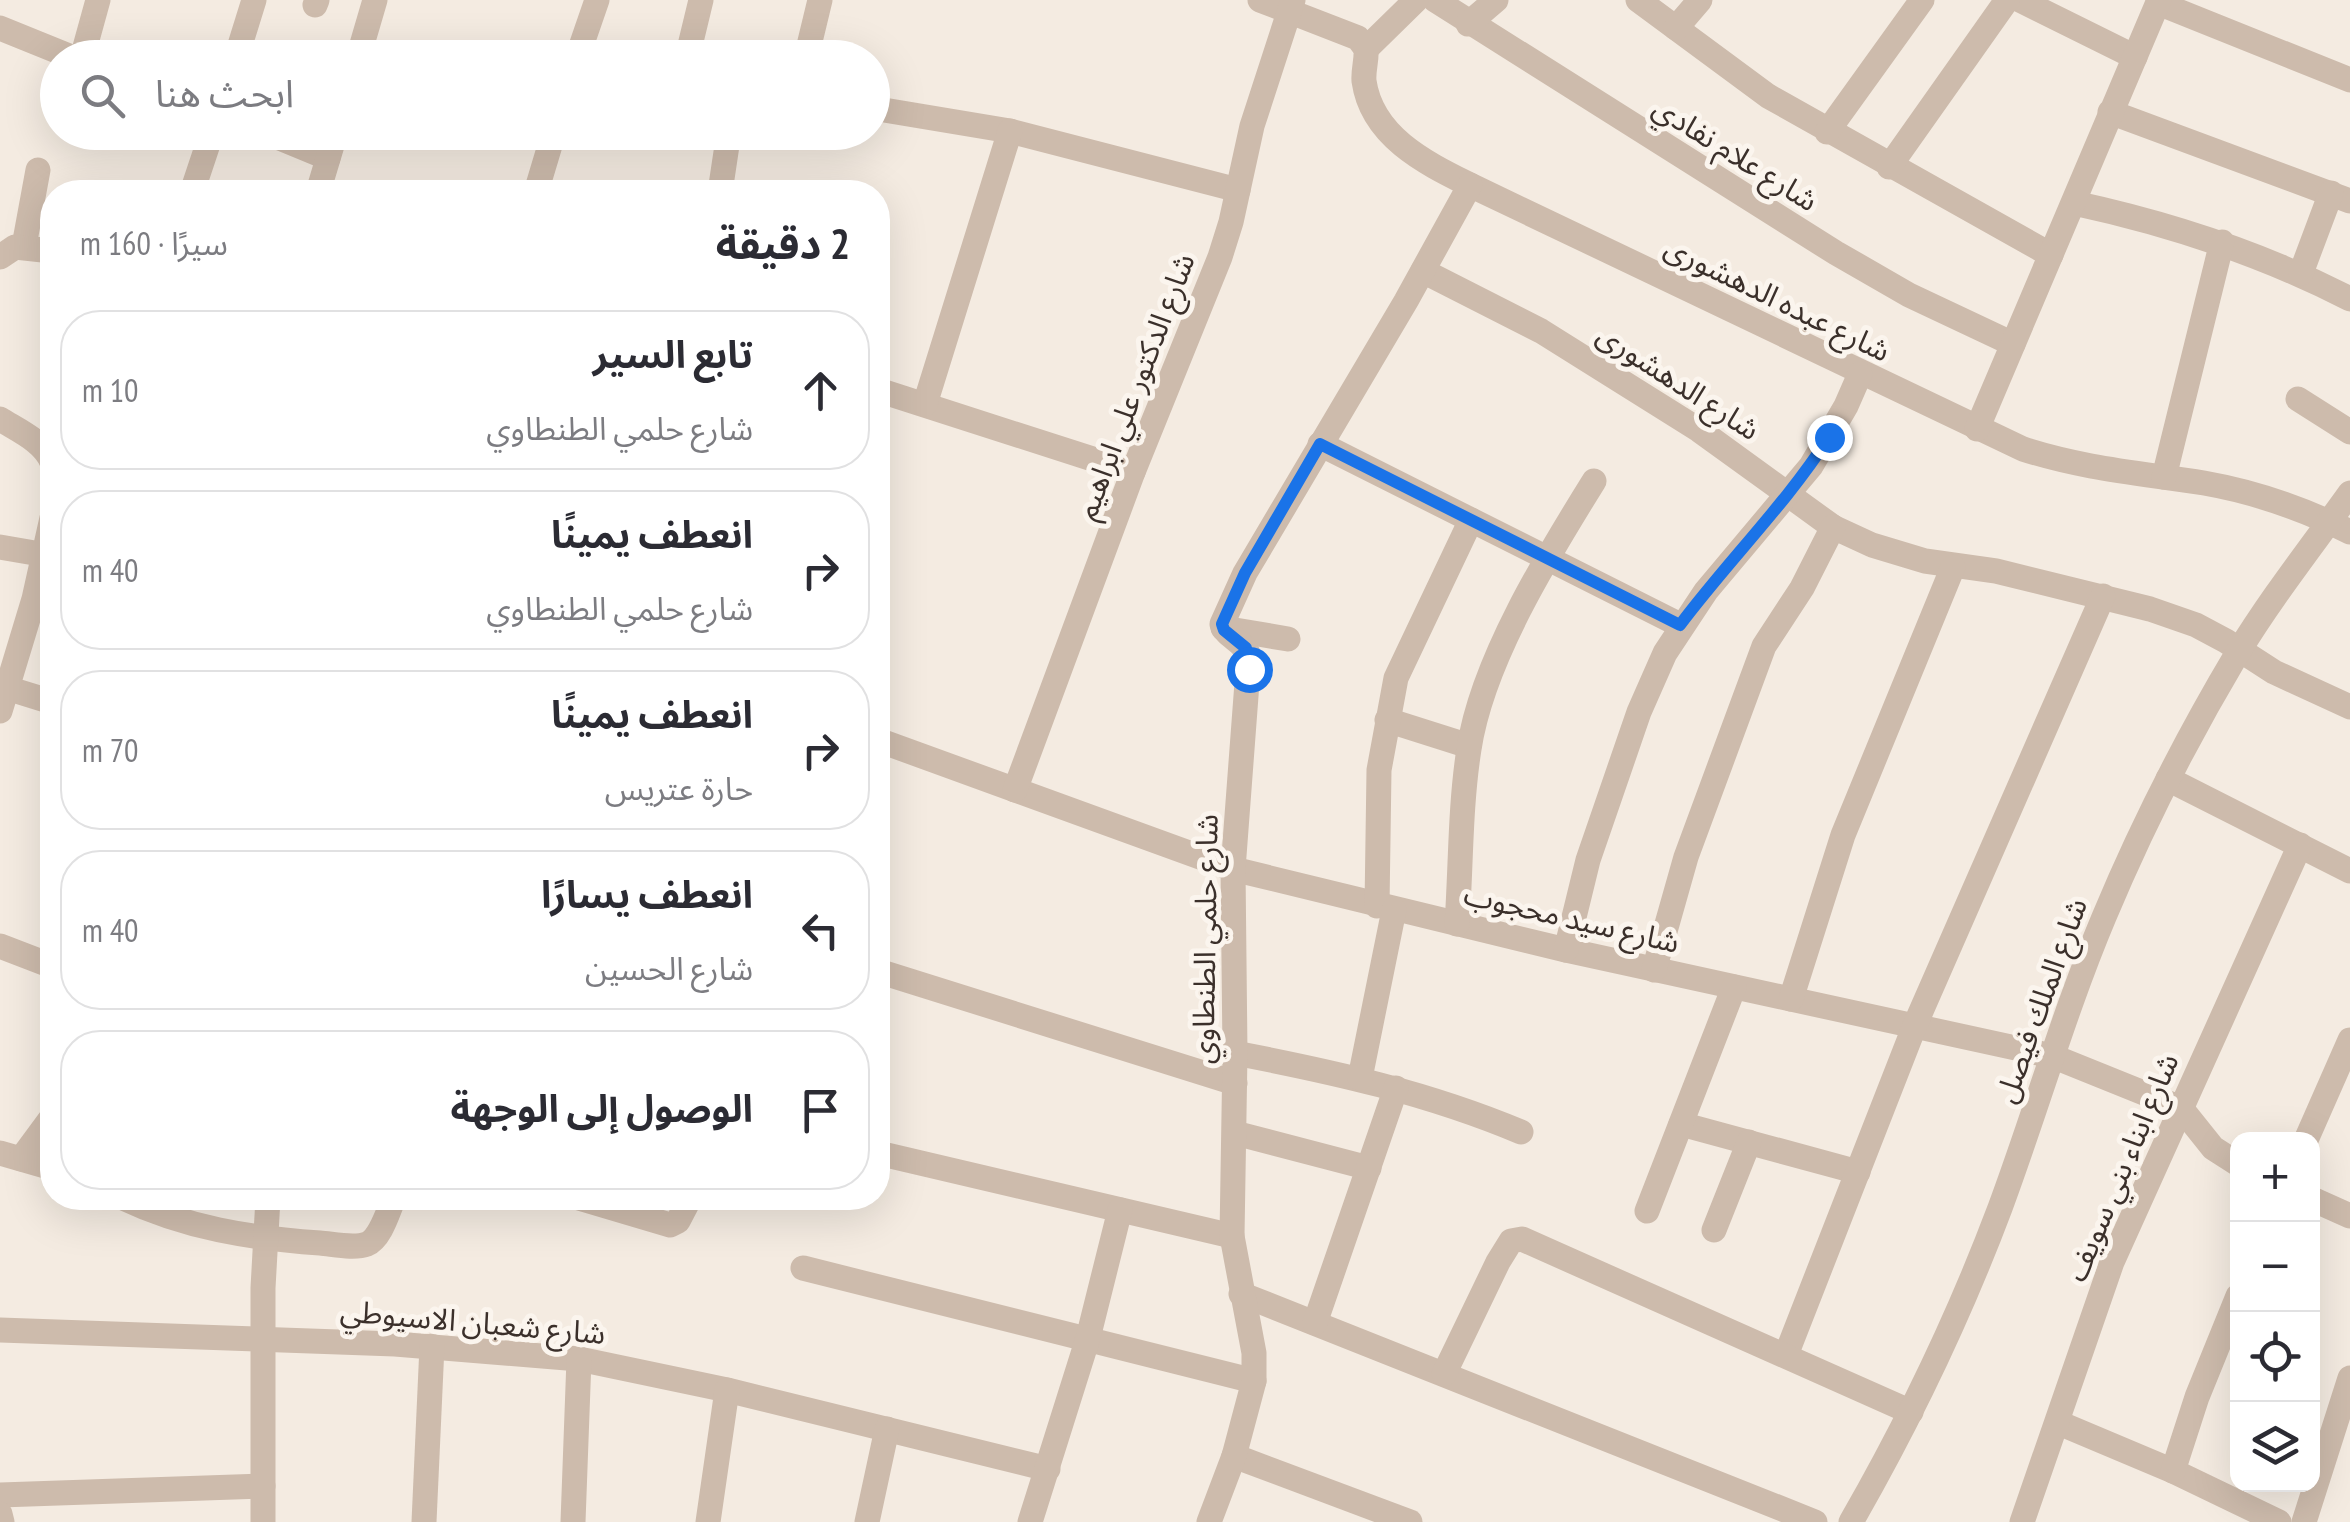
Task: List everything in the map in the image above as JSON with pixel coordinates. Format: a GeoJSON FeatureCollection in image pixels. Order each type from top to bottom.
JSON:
{"type":"FeatureCollection","features":[{"type":"Feature","properties":{"kind":"street"},"geometry":{"type":"LineString","coordinates":[[87,40],[98,0]]}},
{"type":"Feature","properties":{"kind":"street"},"geometry":{"type":"LineString","coordinates":[[242,40],[254,0]]}},
{"type":"Feature","properties":{"kind":"street"},"geometry":{"type":"LineString","coordinates":[[364,40],[376,0]]}},
{"type":"Feature","properties":{"kind":"street"},"geometry":{"type":"LineString","coordinates":[[584,40],[596,0]]}},
{"type":"Feature","properties":{"kind":"street"},"geometry":{"type":"LineString","coordinates":[[691,40],[701,0]]}},
{"type":"Feature","properties":{"kind":"street"},"geometry":{"type":"LineString","coordinates":[[810,40],[820,0]]}},
{"type":"Feature","properties":{"kind":"street"},"geometry":{"type":"LineString","coordinates":[[1260,0],[1291,5],[1358,38],[1366,50],[1416,0]]}},
{"type":"Feature","properties":{"kind":"street","name":"شارع علام نفادي"},"geometry":{"type":"LineString","coordinates":[[1435,0],[1875,277],[2013,344]]}},
{"type":"Feature","properties":{"kind":"street"},"geometry":{"type":"LineString","coordinates":[[1468,24],[1496,0]]}},
{"type":"Feature","properties":{"kind":"street"},"geometry":{"type":"LineString","coordinates":[[1638,0],[1768,96],[2050,255]]}},
{"type":"Feature","properties":{"kind":"street"},"geometry":{"type":"LineString","coordinates":[[1676,28],[1700,0]]}},
{"type":"Feature","properties":{"kind":"street"},"geometry":{"type":"LineString","coordinates":[[1827,132],[1922,0]]}},
{"type":"Feature","properties":{"kind":"street"},"geometry":{"type":"LineString","coordinates":[[1889,167],[2007,0]]}},
{"type":"Feature","properties":{"kind":"street"},"geometry":{"type":"LineString","coordinates":[[2020,0],[2135,57]]}},
{"type":"Feature","properties":{"kind":"street"},"geometry":{"type":"LineString","coordinates":[[1977,429],[2158,2],[2350,80]]}},
{"type":"Feature","properties":{"kind":"street","name":"شارع الدكتور علي ابراهيم"},"geometry":{"type":"LineString","coordinates":[[1015,790],[1133,472],[1220,257],[1252,126],[1291,5]]}},
{"type":"Feature","properties":{"kind":"street"},"geometry":{"type":"LineString","coordinates":[[0,28],[40,44]]}},
{"type":"Feature","properties":{"kind":"street","name":"شارع عبده الدهشورى"},"geometry":{"type":"LineString","coordinates":[[1366,50],[1365,87],[1383,126],[1403,148],[1470,185],[2023,449],[2074,464],[2249,492],[2340,527]]}},
{"type":"Feature","properties":{"kind":"street"},"geometry":{"type":"LineString","coordinates":[[890,111],[1010,132],[1238,190]]}},
{"type":"Feature","properties":{"kind":"street"},"geometry":{"type":"LineString","coordinates":[[2110,112],[2340,197],[2301,273]]}},
{"type":"Feature","properties":{"kind":"street"},"geometry":{"type":"LineString","coordinates":[[926,404],[1010,132]]}},
{"type":"Feature","properties":{"kind":"street"},"geometry":{"type":"LineString","coordinates":[[196,180],[206,150]]}},
{"type":"Feature","properties":{"kind":"street"},"geometry":{"type":"LineString","coordinates":[[322,180],[331,150]]}},
{"type":"Feature","properties":{"kind":"street"},"geometry":{"type":"LineString","coordinates":[[540,180],[549,150]]}},
{"type":"Feature","properties":{"kind":"street"},"geometry":{"type":"LineString","coordinates":[[722,180],[726,150]]}},
{"type":"Feature","properties":{"kind":"street"},"geometry":{"type":"LineString","coordinates":[[38,170],[12,252],[40,251]]}},
{"type":"Feature","properties":{"kind":"street"},"geometry":{"type":"LineString","coordinates":[[1288,639],[1223,628],[1245,573],[1470,185]]}},
{"type":"Feature","properties":{"kind":"street"},"geometry":{"type":"LineString","coordinates":[[2074,202],[2149,219],[2222,242],[2301,273],[2350,299]]}},
{"type":"Feature","properties":{"kind":"street"},"geometry":{"type":"LineString","coordinates":[[2164,477],[2222,242]]}},
{"type":"Feature","properties":{"kind":"street","name":"شارع الدهشورى"},"geometry":{"type":"LineString","coordinates":[[1423,271],[1541,331],[1728,448],[1833,527],[1872,545],[1954,567],[1996,572],[2102,596],[2196,626],[2274,672],[2350,707]]}},
{"type":"Feature","properties":{"kind":"street"},"geometry":{"type":"LineString","coordinates":[[1566,950],[1588,860],[1628,742],[1651,682],[1680,625],[1788,494],[1829,437],[1860,374]]}},
{"type":"Feature","properties":{"kind":"street"},"geometry":{"type":"LineString","coordinates":[[890,394],[1133,472]]}},
{"type":"Feature","properties":{"kind":"street"},"geometry":{"type":"LineString","coordinates":[[2298,399],[2350,432]]}},
{"type":"Feature","properties":{"kind":"street"},"geometry":{"type":"LineString","coordinates":[[0,419],[40,446]]}},
{"type":"Feature","properties":{"kind":"street"},"geometry":{"type":"LineString","coordinates":[[1320,444],[1680,625]]}},
{"type":"Feature","properties":{"kind":"street"},"geometry":{"type":"LineString","coordinates":[[1458,924],[1469,746],[1483,695],[1546,558],[1594,480]]}},
{"type":"Feature","properties":{"kind":"street","name":"شارع الملك فيصل"},"geometry":{"type":"LineString","coordinates":[[1852,1522],[1911,1412],[1979,1262],[2105,915],[2168,778],[2240,650],[2340,527],[2350,493]]}},
{"type":"Feature","properties":{"kind":"street"},"geometry":{"type":"LineString","coordinates":[[1360,1078],[1385,908],[1379,770],[1386,720],[1396,678],[1471,520]]}},
{"type":"Feature","properties":{"kind":"street"},"geometry":{"type":"LineString","coordinates":[[1654,970],[1686,856],[1764,646],[1802,588],[1833,527]]}},
{"type":"Feature","properties":{"kind":"street"},"geometry":{"type":"LineString","coordinates":[[0,546],[40,553]]}},
{"type":"Feature","properties":{"kind":"street"},"geometry":{"type":"LineString","coordinates":[[1791,999],[1843,835],[1954,567]]}},
{"type":"Feature","properties":{"kind":"street"},"geometry":{"type":"LineString","coordinates":[[40,582],[2,695],[40,700]]}},
{"type":"Feature","properties":{"kind":"street"},"geometry":{"type":"LineString","coordinates":[[1786,1355],[1916,1025],[2102,596]]}},
{"type":"Feature","properties":{"kind":"street","name":"شارع حلمي الطنطاوي"},"geometry":{"type":"LineString","coordinates":[[1209,1522],[1234,1456],[1254,1382],[1254,1354],[1232,1236],[1236,1053],[1233,869],[1249,656],[1246,648],[1223,628]]}},
{"type":"Feature","properties":{"kind":"street"},"geometry":{"type":"LineString","coordinates":[[1386,720],[1469,746]]}},
{"type":"Feature","properties":{"kind":"street","name":"شارع سيد محجوب"},"geometry":{"type":"LineString","coordinates":[[890,744],[1233,869],[1566,950],[2052,1056],[2181,1108],[2214,1148],[2230,1159]]}},
{"type":"Feature","properties":{"kind":"street"},"geometry":{"type":"LineString","coordinates":[[2168,778],[2350,871]]}},
{"type":"Feature","properties":{"kind":"street","name":"شارع ابناء بني سويف"},"geometry":{"type":"LineString","coordinates":[[2022,1522],[2112,1262],[2300,845]]}},
{"type":"Feature","properties":{"kind":"street"},"geometry":{"type":"LineString","coordinates":[[0,946],[40,961]]}},
{"type":"Feature","properties":{"kind":"street"},"geometry":{"type":"LineString","coordinates":[[890,975],[1235,1084]]}},
{"type":"Feature","properties":{"kind":"street"},"geometry":{"type":"LineString","coordinates":[[1647,1211],[1734,987]]}},
{"type":"Feature","properties":{"kind":"street"},"geometry":{"type":"LineString","coordinates":[[2310,1132],[2350,1040]]}},
{"type":"Feature","properties":{"kind":"street"},"geometry":{"type":"LineString","coordinates":[[1236,1053],[1360,1078],[1462,1106],[1521,1132]]}},
{"type":"Feature","properties":{"kind":"street"},"geometry":{"type":"LineString","coordinates":[[1314,1323],[1396,1088]]}},
{"type":"Feature","properties":{"kind":"street"},"geometry":{"type":"LineString","coordinates":[[1681,1124],[1858,1172]]}},
{"type":"Feature","properties":{"kind":"street"},"geometry":{"type":"LineString","coordinates":[[11,1156],[40,1128]]}},
{"type":"Feature","properties":{"kind":"street"},"geometry":{"type":"LineString","coordinates":[[1235,1133],[1369,1168]]}},
{"type":"Feature","properties":{"kind":"street"},"geometry":{"type":"LineString","coordinates":[[1714,1230],[1749,1142]]}},
{"type":"Feature","properties":{"kind":"street"},"geometry":{"type":"LineString","coordinates":[[11,1156],[40,1164]]}},
{"type":"Feature","properties":{"kind":"street"},"geometry":{"type":"LineString","coordinates":[[890,1156],[1232,1236]]}},
{"type":"Feature","properties":{"kind":"street"},"geometry":{"type":"LineString","coordinates":[[2320,1202],[2350,1216]]}},
{"type":"Feature","properties":{"kind":"street"},"geometry":{"type":"LineString","coordinates":[[153,1210],[183,1222],[266,1239],[366,1244],[376,1236],[388,1210]]}},
{"type":"Feature","properties":{"kind":"street"},"geometry":{"type":"LineString","coordinates":[[263,1522],[267,1210]]}},
{"type":"Feature","properties":{"kind":"street"},"geometry":{"type":"LineString","coordinates":[[616,1210],[670,1225],[678,1221],[684,1210]]}},
{"type":"Feature","properties":{"kind":"street"},"geometry":{"type":"LineString","coordinates":[[1030,1522],[1088,1338],[1120,1210]]}},
{"type":"Feature","properties":{"kind":"street"},"geometry":{"type":"LineString","coordinates":[[1444,1374],[1498,1262],[1511,1242],[1522,1239],[1911,1412]]}},
{"type":"Feature","properties":{"kind":"street"},"geometry":{"type":"LineString","coordinates":[[803,1268],[1254,1382]]}},
{"type":"Feature","properties":{"kind":"street"},"geometry":{"type":"LineString","coordinates":[[1242,1294],[1815,1522]]}},
{"type":"Feature","properties":{"kind":"street"},"geometry":{"type":"LineString","coordinates":[[2173,1471],[2196,1397],[2231,1312]]}},
{"type":"Feature","properties":{"kind":"street","name":"شارع شعبان الاسيوطي"},"geometry":{"type":"LineString","coordinates":[[0,1330],[432,1346],[580,1359],[727,1390],[1048,1469]]}},
{"type":"Feature","properties":{"kind":"street"},"geometry":{"type":"LineString","coordinates":[[424,1522],[432,1346]]}},
{"type":"Feature","properties":{"kind":"street"},"geometry":{"type":"LineString","coordinates":[[573,1522],[580,1359]]}},
{"type":"Feature","properties":{"kind":"street"},"geometry":{"type":"LineString","coordinates":[[2304,1522],[2350,1378]]}},
{"type":"Feature","properties":{"kind":"street"},"geometry":{"type":"LineString","coordinates":[[708,1522],[727,1390]]}},
{"type":"Feature","properties":{"kind":"street"},"geometry":{"type":"LineString","coordinates":[[2058,1423],[2173,1471],[2279,1522]]}},
{"type":"Feature","properties":{"kind":"street"},"geometry":{"type":"LineString","coordinates":[[867,1522],[888,1430]]}},
{"type":"Feature","properties":{"kind":"street"},"geometry":{"type":"LineString","coordinates":[[1234,1456],[1410,1522]]}},
{"type":"Feature","properties":{"kind":"street"},"geometry":{"type":"LineString","coordinates":[[0,1495],[263,1486]]}},
{"type":"Feature","properties":{"kind":"street"},"geometry":{"type":"LineString","coordinates":[[0,1514],[2,1522]]}},
{"type":"Feature","properties":{"kind":"route"},"geometry":{"type":"LineString","coordinates":[[1249,669],[1246,648],[1222,624],[1245,573],[1320,444],[1680,625],[1788,494],[1829,437]]}}]}
